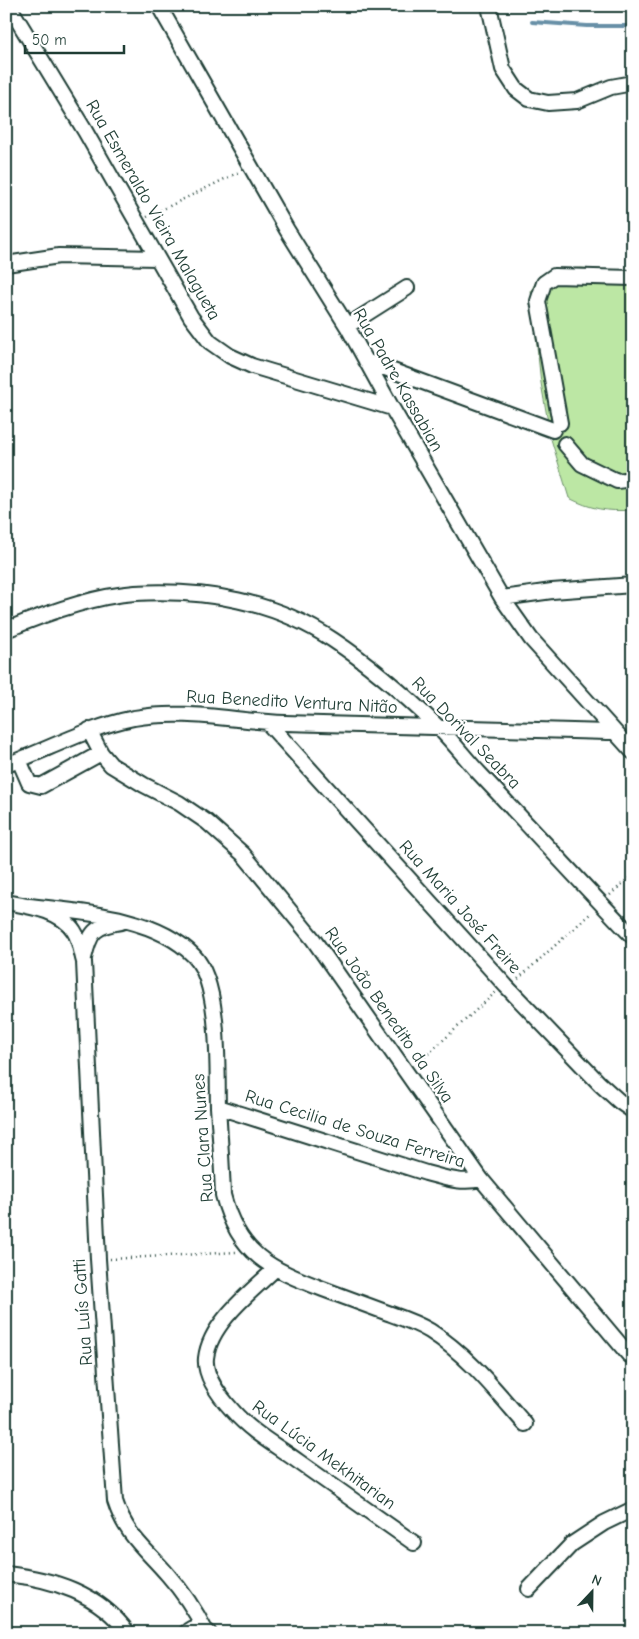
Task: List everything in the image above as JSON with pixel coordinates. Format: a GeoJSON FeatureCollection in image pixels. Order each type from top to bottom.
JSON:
{"type":"FeatureCollection","features":[{"type":"Feature","properties":{"kind":"street","name":"Rua Esmeraldo Vieira Malagueta"},"geometry":{"type":"LineString","coordinates":[[9,6],[85,131],[191,317],[210,342],[230,356],[252,366],[392,408]]}},
{"type":"Feature","properties":{"kind":"street","name":"Rua Padre Kassabian"},"geometry":{"type":"LineString","coordinates":[[159,6],[287,230],[347,326],[392,408],[502,598],[531,640],[633,752]]}},
{"type":"Feature","properties":{"kind":"street"},"geometry":{"type":"LineString","coordinates":[[488,6],[503,69],[516,89],[529,100],[548,103],[577,101],[611,87],[633,83]]}},
{"type":"Feature","properties":{"kind":"street"},"geometry":{"type":"LineString","coordinates":[[6,264],[59,256],[157,258]]}},
{"type":"Feature","properties":{"kind":"street"},"geometry":{"type":"LineString","coordinates":[[366,361],[556,427],[538,301],[544,283],[554,276],[633,278]]}},
{"type":"Feature","properties":{"kind":"street"},"geometry":{"type":"LineString","coordinates":[[347,326],[407,288]]}},
{"type":"Feature","properties":{"kind":"street"},"geometry":{"type":"LineString","coordinates":[[565,444],[582,464],[617,481],[633,479]]}},
{"type":"Feature","properties":{"kind":"street"},"geometry":{"type":"LineString","coordinates":[[502,598],[552,591],[633,585]]}},
{"type":"Feature","properties":{"kind":"street","name":"Rua Dorival Seabra"},"geometry":{"type":"LineString","coordinates":[[6,630],[84,602],[134,593],[184,592],[237,599],[286,614],[333,639],[388,681],[440,729],[633,937]]}},
{"type":"Feature","properties":{"kind":"street","name":"Rua Benedito Ventura Nitão"},"geometry":{"type":"LineString","coordinates":[[12,763],[89,730],[133,718],[167,714],[206,715],[267,722],[440,729],[614,732]]}},
{"type":"Feature","properties":{"kind":"street","name":"Rua Maria José Freire"},"geometry":{"type":"LineString","coordinates":[[267,722],[506,986],[600,1084],[633,1111]]}},
{"type":"Feature","properties":{"kind":"street","name":"Rua João Benedito da Silva"},"geometry":{"type":"LineString","coordinates":[[89,730],[101,753],[111,765],[179,803],[207,822],[243,854],[313,939],[481,1179],[629,1355]]}},
{"type":"Feature","properties":{"kind":"street"},"geometry":{"type":"LineString","coordinates":[[12,763],[29,783],[41,786],[101,753]]}},
{"type":"Feature","properties":{"kind":"street","name":"Rua Luís Gatti"},"geometry":{"type":"LineString","coordinates":[[6,902],[29,906],[62,919],[75,931],[79,940],[84,962],[98,1259],[115,1501],[120,1518],[133,1538],[184,1595],[207,1631]]}},
{"type":"Feature","properties":{"kind":"street","name":"Rua Clara Nunes"},"geometry":{"type":"LineString","coordinates":[[29,906],[129,920],[167,936],[193,955],[202,966],[207,979],[215,1021],[223,1195],[231,1221],[241,1238],[252,1251],[275,1269],[406,1319],[429,1330],[469,1362],[525,1424]]}},
{"type":"Feature","properties":{"kind":"street","name":"Rua Luís Gatti"},"geometry":{"type":"LineString","coordinates":[[84,962],[89,940],[95,930],[111,923],[129,920]]}},
{"type":"Feature","properties":{"kind":"street","name":"Rua Cecilia de Souza Ferreira"},"geometry":{"type":"LineString","coordinates":[[218,1108],[434,1176],[469,1182],[481,1179]]}},
{"type":"Feature","properties":{"kind":"street","name":"Rua Lúcia Mekhitarian"},"geometry":{"type":"LineString","coordinates":[[275,1269],[219,1326],[210,1342],[206,1359],[209,1373],[218,1392],[234,1412],[258,1434],[414,1543]]}},
{"type":"Feature","properties":{"kind":"street"},"geometry":{"type":"LineString","coordinates":[[529,1588],[572,1544],[604,1523],[633,1509]]}},
{"type":"Feature","properties":{"kind":"street"},"geometry":{"type":"LineString","coordinates":[[6,1574],[35,1577],[74,1590],[90,1598],[119,1620],[128,1633]]}},
{"type":"Feature","properties":{"kind":"street"},"geometry":{"type":"LineString","coordinates":[[186,1633],[191,1628],[196,1627],[207,1631]]}},
{"type":"Feature","properties":{"kind":"path"},"geometry":{"type":"LineString","coordinates":[[137,222],[250,166]]}},
{"type":"Feature","properties":{"kind":"path"},"geometry":{"type":"LineString","coordinates":[[407,1074],[484,1001],[527,972],[633,874]]}},
{"type":"Feature","properties":{"kind":"path"},"geometry":{"type":"LineString","coordinates":[[98,1259],[252,1251]]}},
{"type":"Feature","properties":{"kind":"green space"},"geometry":{"type":"Polygon","coordinates":[[[582,268],[633,272],[632,510],[615,511],[599,509],[569,498],[551,439],[541,383],[531,291],[539,276],[561,269],[582,268]]]}},
{"type":"Feature","properties":{"kind":"waterway"},"geometry":{"type":"LineString","coordinates":[[532,22],[587,26],[633,26]]}}]}
